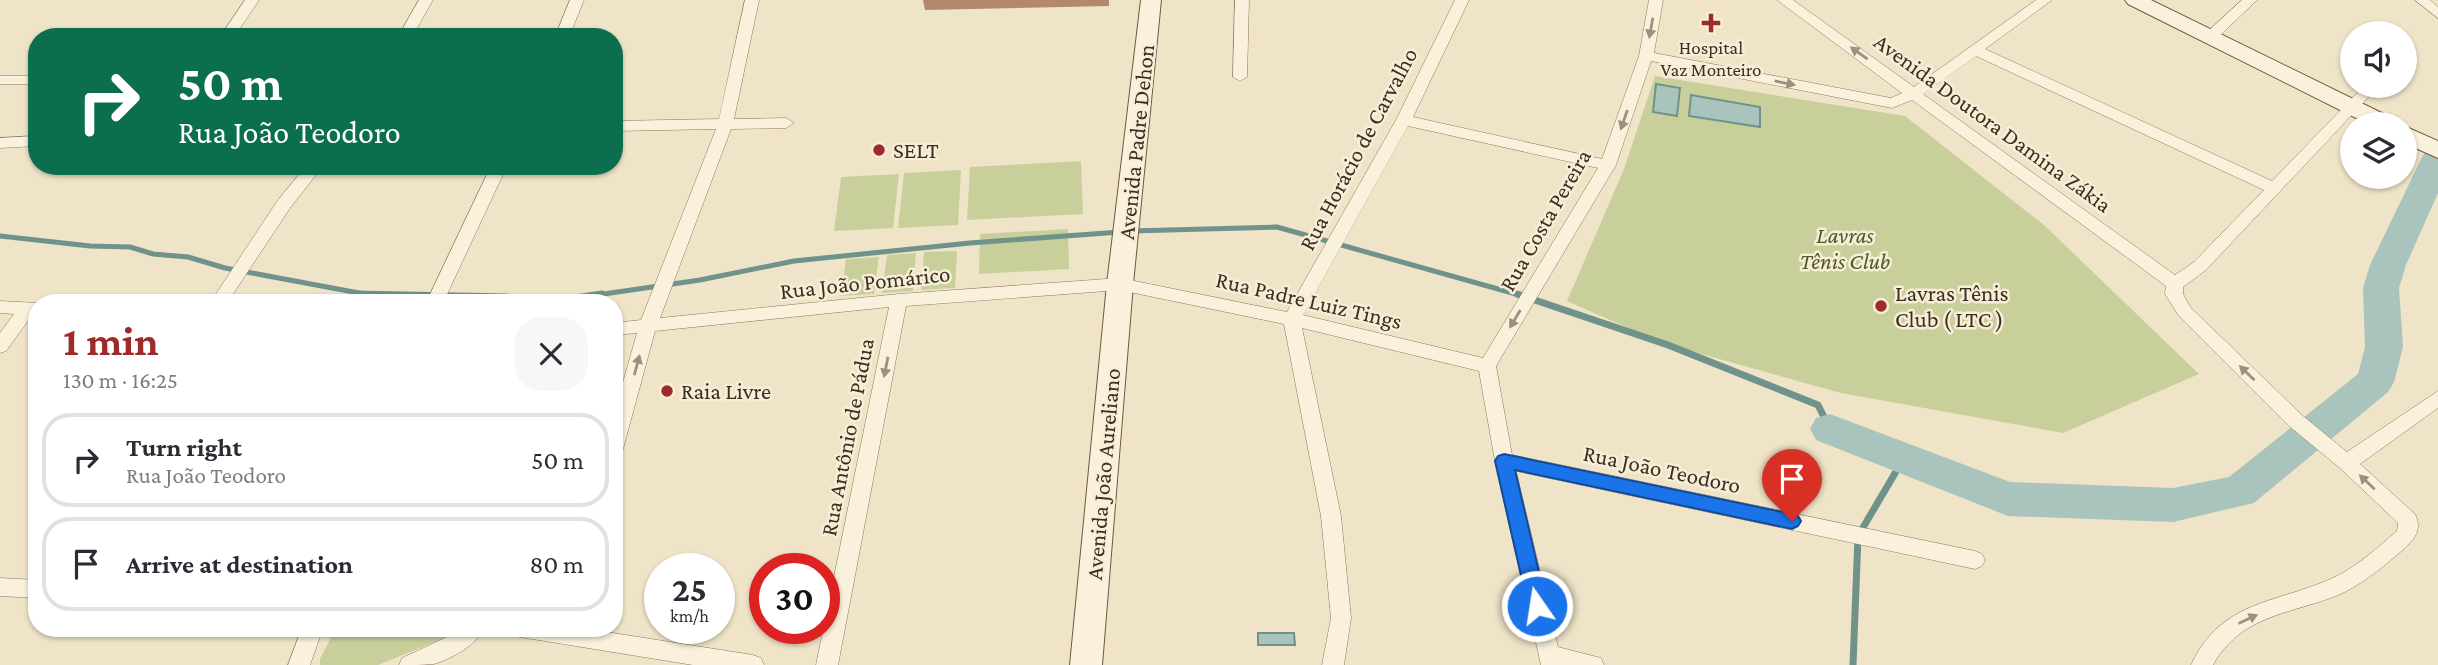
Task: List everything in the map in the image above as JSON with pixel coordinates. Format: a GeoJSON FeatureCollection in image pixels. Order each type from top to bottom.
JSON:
{"type":"FeatureCollection","features":[{"type":"Feature","properties":{"kind":"main road","name":"Avenida Padre Dehon"},"geometry":{"type":"LineString","coordinates":[[1120,284],[1151,0]]}},
{"type":"Feature","properties":{"kind":"main road"},"geometry":{"type":"LineString","coordinates":[[2135,0],[2361,112]]}},
{"type":"Feature","properties":{"kind":"main road"},"geometry":{"type":"LineString","coordinates":[[2417,140],[2438,150]]}},
{"type":"Feature","properties":{"kind":"main road","name":"Avenida João Aureliano"},"geometry":{"type":"LineString","coordinates":[[1086,665],[1120,284]]}},
{"type":"Feature","properties":{"kind":"street"},"geometry":{"type":"LineString","coordinates":[[233,28],[252,0]]}},
{"type":"Feature","properties":{"kind":"street"},"geometry":{"type":"LineString","coordinates":[[410,28],[426,0]]}},
{"type":"Feature","properties":{"kind":"street"},"geometry":{"type":"LineString","coordinates":[[566,28],[577,0]]}},
{"type":"Feature","properties":{"kind":"street"},"geometry":{"type":"LineString","coordinates":[[623,416],[647,328],[725,124],[752,0]]}},
{"type":"Feature","properties":{"kind":"street"},"geometry":{"type":"LineString","coordinates":[[1240,76],[1242,0]]}},
{"type":"Feature","properties":{"kind":"street","name":"Rua Horácio de Carvalho"},"geometry":{"type":"LineString","coordinates":[[1292,318],[1404,120],[1462,0]]}},
{"type":"Feature","properties":{"kind":"street","name":"Rua Costa Pereira"},"geometry":{"type":"LineString","coordinates":[[1486,366],[1608,165],[1646,55],[1656,0]]}},
{"type":"Feature","properties":{"kind":"street","name":"Avenida Doutora Damina Zákia"},"geometry":{"type":"LineString","coordinates":[[1784,0],[2175,284]]}},
{"type":"Feature","properties":{"kind":"street"},"geometry":{"type":"LineString","coordinates":[[1646,55],[1892,103],[1915,93],[2045,0]]}},
{"type":"Feature","properties":{"kind":"street"},"geometry":{"type":"LineString","coordinates":[[2209,38],[2250,0]]}},
{"type":"Feature","properties":{"kind":"street"},"geometry":{"type":"LineString","coordinates":[[2422,0],[2438,15]]}},
{"type":"Feature","properties":{"kind":"street"},"geometry":{"type":"LineString","coordinates":[[1975,50],[2274,188]]}},
{"type":"Feature","properties":{"kind":"street"},"geometry":{"type":"LineString","coordinates":[[0,80],[28,80]]}},
{"type":"Feature","properties":{"kind":"street"},"geometry":{"type":"LineString","coordinates":[[2202,665],[2208,647],[2241,620],[2347,581],[2407,535],[2408,520],[2347,463],[2296,421],[2185,312],[2174,294],[2175,284],[2200,266],[2362,98]]}},
{"type":"Feature","properties":{"kind":"street"},"geometry":{"type":"LineString","coordinates":[[1404,120],[1608,165]]}},
{"type":"Feature","properties":{"kind":"street"},"geometry":{"type":"LineString","coordinates":[[623,126],[786,122]]}},
{"type":"Feature","properties":{"kind":"street"},"geometry":{"type":"LineString","coordinates":[[0,143],[28,141]]}},
{"type":"Feature","properties":{"kind":"street"},"geometry":{"type":"LineString","coordinates":[[224,294],[284,204],[308,175]]}},
{"type":"Feature","properties":{"kind":"street"},"geometry":{"type":"LineString","coordinates":[[438,294],[495,175]]}},
{"type":"Feature","properties":{"kind":"street","name":"Rua João Pomárico"},"geometry":{"type":"LineString","coordinates":[[623,329],[899,300],[1120,284]]}},
{"type":"Feature","properties":{"kind":"street","name":"Rua Padre Luiz Tings"},"geometry":{"type":"LineString","coordinates":[[1120,284],[1292,318],[1486,366]]}},
{"type":"Feature","properties":{"kind":"street","name":"Rua Antônio de Pádua"},"geometry":{"type":"LineString","coordinates":[[827,665],[899,300]]}},
{"type":"Feature","properties":{"kind":"street"},"geometry":{"type":"LineString","coordinates":[[0,307],[28,308]]}},
{"type":"Feature","properties":{"kind":"street"},"geometry":{"type":"LineString","coordinates":[[0,346],[28,314]]}},
{"type":"Feature","properties":{"kind":"street"},"geometry":{"type":"LineString","coordinates":[[1292,318],[1331,516],[1341,618],[1333,665]]}},
{"type":"Feature","properties":{"kind":"street"},"geometry":{"type":"LineString","coordinates":[[1486,366],[1504,461],[1550,659],[1593,665]]}},
{"type":"Feature","properties":{"kind":"street"},"geometry":{"type":"LineString","coordinates":[[2347,463],[2438,398]]}},
{"type":"Feature","properties":{"kind":"street","name":"Rua João Teodoro"},"geometry":{"type":"LineString","coordinates":[[1504,461],[1975,560]]}},
{"type":"Feature","properties":{"kind":"street"},"geometry":{"type":"LineString","coordinates":[[0,587],[28,589]]}},
{"type":"Feature","properties":{"kind":"street"},"geometry":{"type":"LineString","coordinates":[[299,665],[310,637]]}},
{"type":"Feature","properties":{"kind":"street"},"geometry":{"type":"LineString","coordinates":[[410,665],[463,637]]}},
{"type":"Feature","properties":{"kind":"street"},"geometry":{"type":"LineString","coordinates":[[588,637],[753,665]]}},
{"type":"Feature","properties":{"kind":"green space","name":"Lavras Tênis Club"},"geometry":{"type":"Polygon","coordinates":[[[1655,76],[1905,116],[2044,225],[2199,374],[2063,433],[1841,393],[1662,343],[1567,301],[1624,169],[1655,76]]]}},
{"type":"Feature","properties":{"kind":"green space"},"geometry":{"type":"Polygon","coordinates":[[[1081,161],[1083,214],[967,220],[970,167],[1081,161]]]}},
{"type":"Feature","properties":{"kind":"green space"},"geometry":{"type":"Polygon","coordinates":[[[961,170],[958,225],[898,228],[904,173],[961,170]]]}},
{"type":"Feature","properties":{"kind":"green space"},"geometry":{"type":"Polygon","coordinates":[[[899,174],[893,228],[834,231],[841,177],[899,174]]]}},
{"type":"Feature","properties":{"kind":"green space"},"geometry":{"type":"Polygon","coordinates":[[[1068,229],[1069,269],[979,274],[980,234],[1068,229]]]}},
{"type":"Feature","properties":{"kind":"green space"},"geometry":{"type":"Polygon","coordinates":[[[957,251],[955,288],[921,290],[924,252],[957,251]]]}},
{"type":"Feature","properties":{"kind":"green space"},"geometry":{"type":"Polygon","coordinates":[[[916,253],[913,291],[882,293],[887,255],[916,253]]]}},
{"type":"Feature","properties":{"kind":"green space"},"geometry":{"type":"Polygon","coordinates":[[[879,257],[874,294],[841,296],[846,259],[879,257]]]}},
{"type":"Feature","properties":{"kind":"green space"},"geometry":{"type":"Polygon","coordinates":[[[331,637],[447,637],[378,665],[320,665],[320,659],[331,637]]]}},
{"type":"Feature","properties":{"kind":"water"},"geometry":{"type":"Polygon","coordinates":[[[1656,84],[1680,88],[1677,116],[1653,112],[1656,84]]]}},
{"type":"Feature","properties":{"kind":"water"},"geometry":{"type":"Polygon","coordinates":[[[1691,95],[1760,107],[1760,127],[1689,116],[1691,95]]]}},
{"type":"Feature","properties":{"kind":"water"},"geometry":{"type":"Polygon","coordinates":[[[1258,633],[1294,633],[1295,645],[1258,645],[1258,633]]]}},
{"type":"Feature","properties":{"kind":"waterway"},"geometry":{"type":"LineString","coordinates":[[1830,429],[2008,499],[2173,505],[2240,491],[2375,382],[2384,347],[2381,288],[2388,265],[2438,157]]}},
{"type":"Feature","properties":{"kind":"waterway"},"geometry":{"type":"LineString","coordinates":[[1130,231],[1277,227],[1523,296]]}},
{"type":"Feature","properties":{"kind":"waterway"},"geometry":{"type":"LineString","coordinates":[[604,294],[700,280],[794,261],[970,243],[1120,232]]}},
{"type":"Feature","properties":{"kind":"waterway"},"geometry":{"type":"LineString","coordinates":[[0,236],[90,246],[130,247],[153,254],[188,257],[225,268],[364,294]]}},
{"type":"Feature","properties":{"kind":"waterway"},"geometry":{"type":"LineString","coordinates":[[1517,294],[1523,296]]}},
{"type":"Feature","properties":{"kind":"waterway"},"geometry":{"type":"LineString","coordinates":[[1523,296],[1668,345],[1818,405],[1830,429]]}},
{"type":"Feature","properties":{"kind":"waterway"},"geometry":{"type":"LineString","coordinates":[[1853,665],[1858,536],[1904,458]]}},
{"type":"Feature","properties":{"kind":"place","name":"Hospital Vaz Monteiro"},"geometry":{"type":"Point","coordinates":[1711,23]}},
{"type":"Feature","properties":{"kind":"place","name":"SELT"},"geometry":{"type":"Point","coordinates":[879,150]}},
{"type":"Feature","properties":{"kind":"place","name":"Lavras Tênis Club ( LTC )"},"geometry":{"type":"Point","coordinates":[1881,306]}},
{"type":"Feature","properties":{"kind":"place","name":"Raia Livre"},"geometry":{"type":"Point","coordinates":[667,391]}},
{"type":"Feature","properties":{"kind":"route"},"geometry":{"type":"LineString","coordinates":[[1537,606],[1504,461],[1792,521]]}}]}
